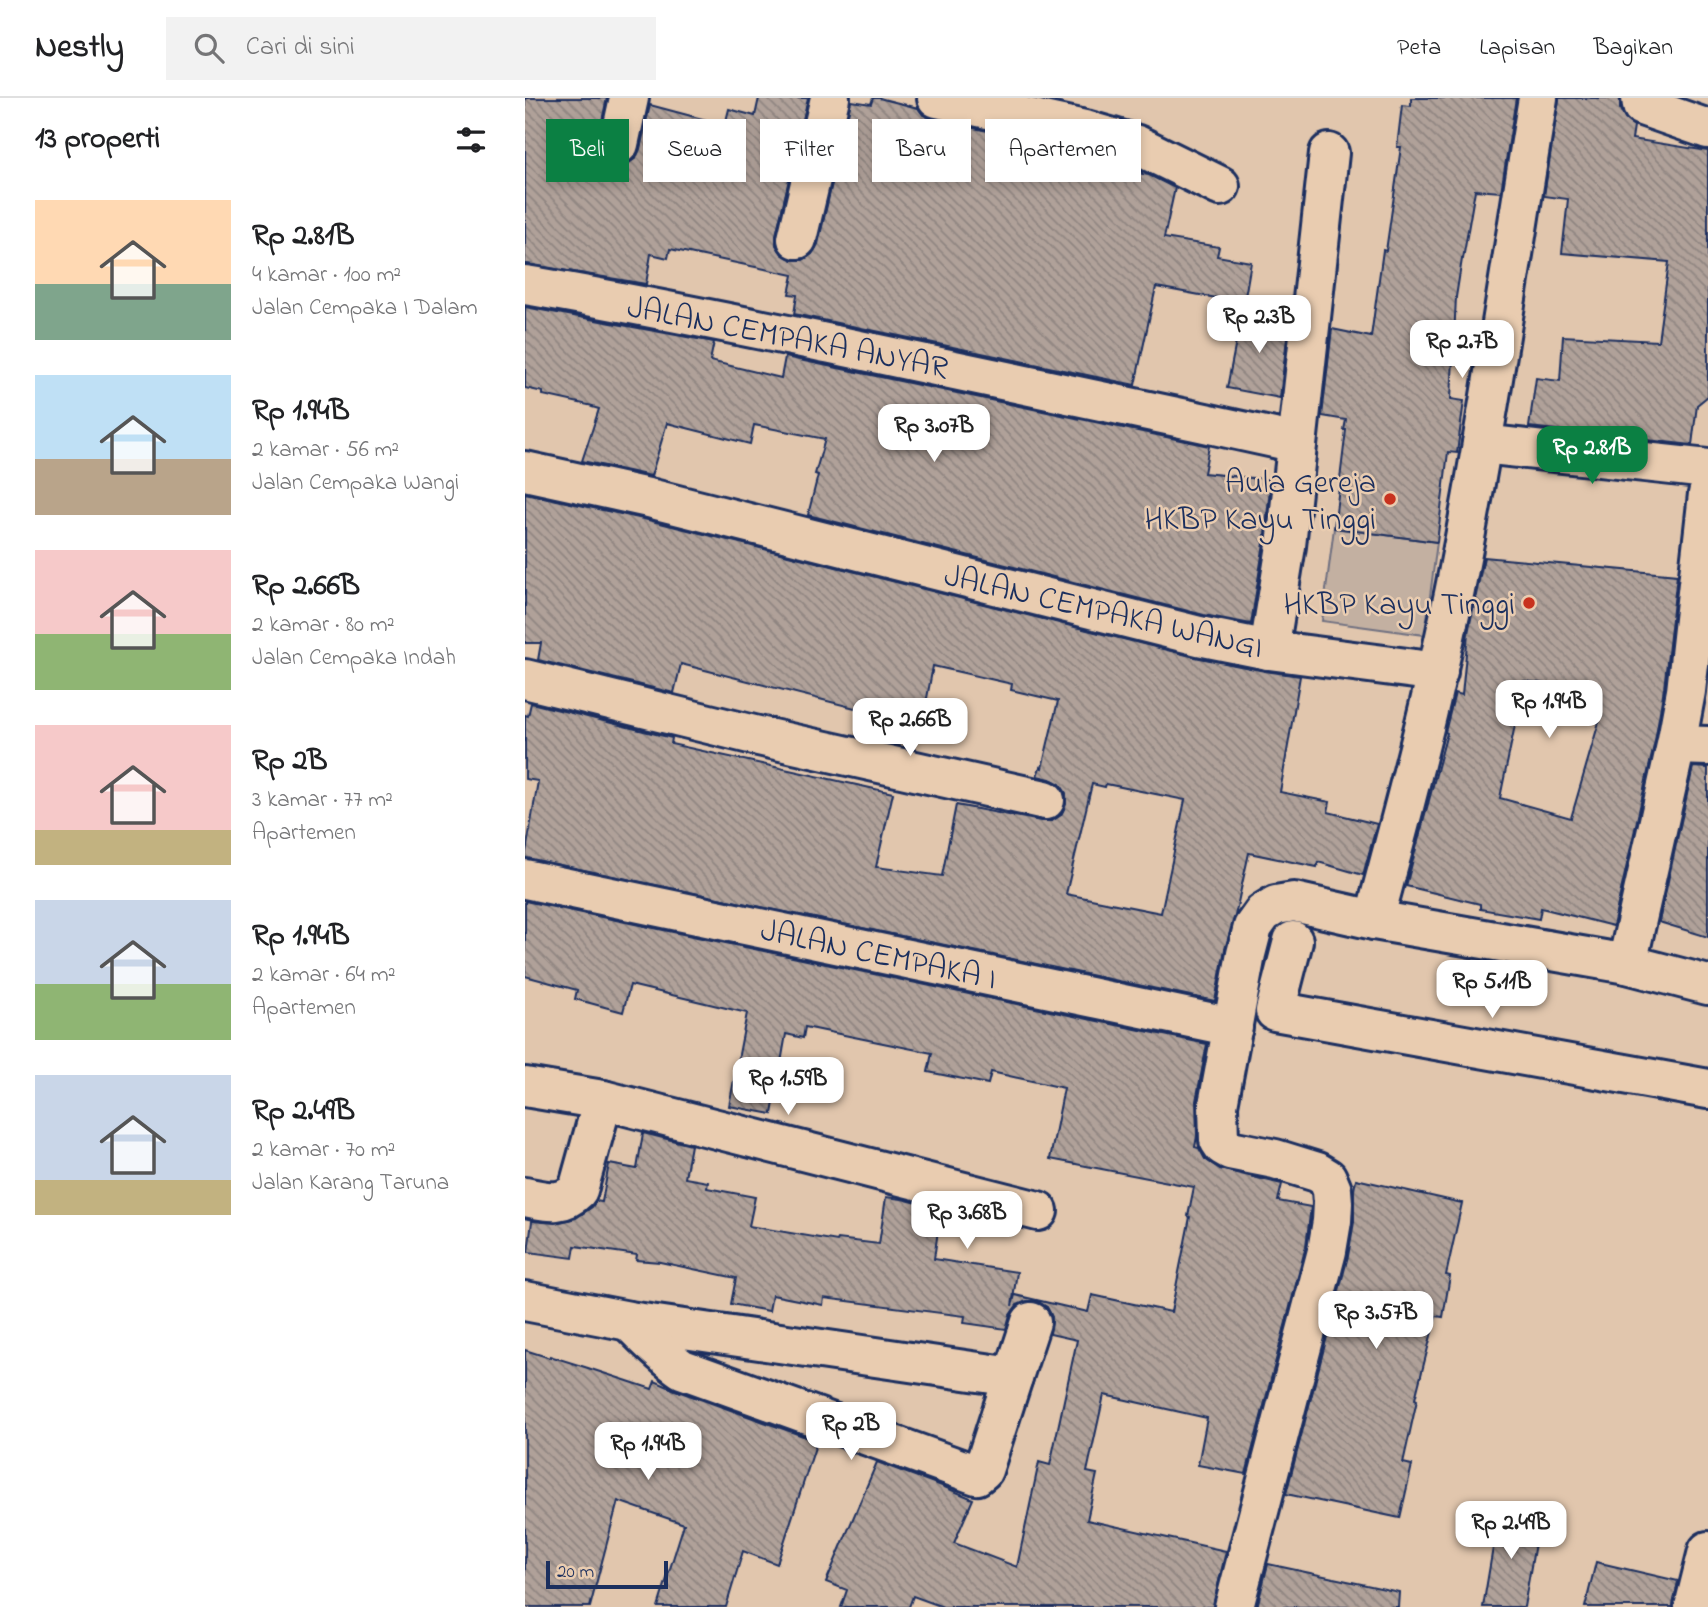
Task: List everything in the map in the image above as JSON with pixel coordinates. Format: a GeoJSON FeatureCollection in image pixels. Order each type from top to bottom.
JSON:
{"type":"FeatureCollection","features":[{"type":"Feature","properties":{"kind":"street"},"geometry":{"type":"LineString","coordinates":[[624,119],[629,98]]}},
{"type":"Feature","properties":{"kind":"street"},"geometry":{"type":"LineString","coordinates":[[797,239],[829,98]]}},
{"type":"Feature","properties":{"kind":"street"},"geometry":{"type":"LineString","coordinates":[[937,98],[1085,130],[1137,145],[1220,186]]}},
{"type":"Feature","properties":{"kind":"street"},"geometry":{"type":"LineString","coordinates":[[1374,919],[1438,672],[1458,575],[1538,98]]}},
{"type":"Feature","properties":{"kind":"street"},"geometry":{"type":"LineString","coordinates":[[1642,102],[1708,130]]}},
{"type":"Feature","properties":{"kind":"street"},"geometry":{"type":"LineString","coordinates":[[1269,650],[1286,546],[1329,153]]}},
{"type":"Feature","properties":{"kind":"street","name":"JALAN CEMPAKA ANYAR"},"geometry":{"type":"LineString","coordinates":[[525,285],[886,355],[1297,443]]}},
{"type":"Feature","properties":{"kind":"street"},"geometry":{"type":"LineString","coordinates":[[1482,444],[1708,469]]}},
{"type":"Feature","properties":{"kind":"street","name":"JALAN CEMPAKA WANGI"},"geometry":{"type":"LineString","coordinates":[[525,471],[653,499],[1199,636],[1269,650],[1438,672]]}},
{"type":"Feature","properties":{"kind":"street"},"geometry":{"type":"LineString","coordinates":[[1627,964],[1692,746],[1686,691],[1708,494]]}},
{"type":"Feature","properties":{"kind":"street"},"geometry":{"type":"LineString","coordinates":[[525,679],[754,735],[1045,800]]}},
{"type":"Feature","properties":{"kind":"street","name":"JALAN CEMPAKA I"},"geometry":{"type":"LineString","coordinates":[[525,879],[1233,1027]]}},
{"type":"Feature","properties":{"kind":"street"},"geometry":{"type":"LineString","coordinates":[[1234,1607],[1327,1251],[1332,1221],[1332,1190],[1327,1178],[1317,1172],[1275,1159],[1230,1150],[1219,1140],[1218,1105],[1246,954],[1253,927],[1263,913],[1276,905],[1301,903],[1374,919],[1627,964],[1708,985]]}},
{"type":"Feature","properties":{"kind":"street"},"geometry":{"type":"LineString","coordinates":[[1293,940],[1275,1011],[1708,1089]]}},
{"type":"Feature","properties":{"kind":"street"},"geometry":{"type":"LineString","coordinates":[[525,1087],[603,1100],[1038,1212]]}},
{"type":"Feature","properties":{"kind":"street"},"geometry":{"type":"LineString","coordinates":[[525,1197],[558,1202],[571,1197],[578,1190],[603,1100]]}},
{"type":"Feature","properties":{"kind":"street"},"geometry":{"type":"LineString","coordinates":[[525,1301],[629,1321],[1013,1377]]}},
{"type":"Feature","properties":{"kind":"street"},"geometry":{"type":"LineString","coordinates":[[629,1321],[660,1352],[682,1369],[977,1475],[983,1470],[1031,1322]]}},
{"type":"Feature","properties":{"kind":"street"},"geometry":{"type":"LineString","coordinates":[[1694,1607],[1708,1551]]}},
{"type":"Feature","properties":{"kind":"shaded area"},"geometry":{"type":"Polygon","coordinates":[[[1334,528],[1437,542],[1425,635],[1322,621],[1334,528]]]}},
{"type":"Feature","properties":{"kind":"building"},"geometry":{"type":"Polygon","coordinates":[[[525,98],[607,98],[602,119],[546,119],[546,182],[629,182],[629,163],[636,158],[643,136],[643,182],[746,182],[746,119],[726,119],[729,109],[755,116],[759,98],[808,98],[803,119],[760,119],[760,182],[788,182],[776,245],[782,254],[793,260],[803,260],[812,254],[818,244],[832,182],[858,182],[858,119],[847,119],[851,101],[871,104],[873,98],[879,98],[918,108],[923,115],[932,119],[872,119],[872,182],[971,182],[971,127],[985,130],[985,182],[1141,182],[1141,171],[1175,188],[1164,238],[1219,247],[1217,256],[1251,262],[1244,303],[1156,287],[1135,385],[794,314],[797,295],[789,294],[793,275],[670,249],[668,258],[651,254],[646,284],[525,264],[525,98]]]}},
{"type":"Feature","properties":{"kind":"building"},"geometry":{"type":"Polygon","coordinates":[[[1411,98],[1516,98],[1501,192],[1475,190],[1462,259],[1456,297],[1451,399],[1464,401],[1457,453],[1448,452],[1437,542],[1334,528],[1346,420],[1322,416],[1332,329],[1371,337],[1401,147],[1397,147],[1402,105],[1411,106],[1411,98]]]}},
{"type":"Feature","properties":{"kind":"building"},"geometry":{"type":"Polygon","coordinates":[[[1559,98],[1620,98],[1620,109],[1625,119],[1634,126],[1632,139],[1708,151],[1708,396],[1697,405],[1692,445],[1529,427],[1536,378],[1560,381],[1563,336],[1658,341],[1669,262],[1562,253],[1568,199],[1544,196],[1559,98]]]}},
{"type":"Feature","properties":{"kind":"building"},"geometry":{"type":"Polygon","coordinates":[[[650,105],[702,119],[647,119],[650,105]]]}},
{"type":"Feature","properties":{"kind":"building"},"geometry":{"type":"Polygon","coordinates":[[[525,307],[714,342],[710,361],[781,378],[785,357],[1209,446],[1204,473],[1271,480],[1251,624],[1204,615],[808,515],[818,475],[815,474],[825,439],[754,425],[750,444],[667,423],[651,476],[582,461],[599,409],[525,388],[525,307]]]}},
{"type":"Feature","properties":{"kind":"building"},"geometry":{"type":"Polygon","coordinates":[[[1242,311],[1289,320],[1280,398],[1227,388],[1242,311]]]}},
{"type":"Feature","properties":{"kind":"building"},"geometry":{"type":"Polygon","coordinates":[[[525,493],[648,520],[1195,657],[1300,676],[1280,792],[1330,802],[1328,812],[1377,824],[1363,875],[1318,862],[1317,867],[1249,853],[1215,1001],[525,858],[538,781],[525,779],[525,715],[528,716],[531,703],[672,738],[671,744],[893,793],[876,867],[942,876],[956,805],[1052,821],[1061,815],[1066,804],[1066,793],[1060,784],[1037,776],[1040,767],[1042,768],[1058,701],[1011,690],[1012,684],[933,666],[922,725],[681,664],[674,693],[538,660],[541,643],[525,643],[525,493]],[[1092,784],[1066,894],[1161,913],[1185,800],[1106,784],[1105,787],[1092,784]]]}},
{"type":"Feature","properties":{"kind":"building"},"geometry":{"type":"Polygon","coordinates":[[[1484,557],[1677,575],[1655,741],[1613,926],[1541,908],[1539,919],[1480,909],[1480,904],[1406,886],[1455,693],[1462,695],[1468,633],[1484,557]],[[1524,681],[1500,798],[1571,818],[1601,715],[1582,710],[1585,689],[1524,681]]]}},
{"type":"Feature","properties":{"kind":"building"},"geometry":{"type":"Polygon","coordinates":[[[1693,767],[1708,768],[1708,937],[1659,922],[1693,767]]]}},
{"type":"Feature","properties":{"kind":"building"},"geometry":{"type":"Polygon","coordinates":[[[525,901],[1207,1044],[1196,1101],[1195,1147],[1199,1148],[1205,1159],[1220,1169],[1282,1184],[1278,1201],[1311,1207],[1306,1246],[1246,1474],[1198,1465],[1207,1418],[1104,1395],[1087,1472],[1097,1474],[1087,1520],[1226,1551],[1213,1607],[943,1607],[913,1596],[909,1607],[841,1607],[847,1590],[826,1582],[877,1462],[973,1499],[954,1543],[1017,1567],[1039,1462],[1050,1465],[1077,1340],[1050,1334],[1052,1317],[1047,1307],[1038,1302],[1027,1301],[1017,1305],[1010,1315],[1006,1329],[964,1323],[965,1316],[824,1298],[823,1305],[772,1295],[769,1311],[731,1304],[736,1278],[660,1262],[636,1260],[637,1255],[575,1246],[573,1258],[528,1252],[532,1221],[555,1223],[576,1218],[596,1201],[602,1202],[609,1164],[637,1169],[643,1133],[691,1145],[685,1178],[708,1182],[707,1188],[755,1197],[749,1226],[837,1241],[879,1244],[886,1197],[902,1199],[941,1209],[934,1259],[1017,1272],[1012,1306],[1015,1295],[1088,1312],[1092,1295],[1171,1312],[1194,1187],[1050,1159],[1064,1088],[991,1072],[988,1084],[928,1072],[932,1053],[805,1027],[803,1038],[786,1034],[772,1114],[729,1106],[747,1013],[630,985],[623,1012],[575,999],[577,990],[525,976],[525,901]]]}},
{"type":"Feature","properties":{"kind":"building"},"geometry":{"type":"Polygon","coordinates":[[[1356,1179],[1462,1203],[1446,1275],[1450,1276],[1443,1317],[1436,1316],[1415,1399],[1417,1400],[1403,1463],[1412,1465],[1400,1518],[1286,1494],[1348,1256],[1354,1222],[1356,1179]]]}},
{"type":"Feature","properties":{"kind":"building"},"geometry":{"type":"Polygon","coordinates":[[[525,1350],[652,1389],[655,1381],[817,1441],[777,1564],[743,1551],[726,1607],[658,1607],[684,1524],[618,1501],[590,1607],[525,1607],[525,1350]]]}},
{"type":"Feature","properties":{"kind":"building"},"geometry":{"type":"Polygon","coordinates":[[[1499,1512],[1539,1520],[1524,1607],[1483,1607],[1499,1512]]]}},
{"type":"Feature","properties":{"kind":"building"},"geometry":{"type":"Polygon","coordinates":[[[1596,1562],[1678,1581],[1673,1607],[1585,1607],[1596,1562]]]}},
{"type":"Feature","properties":{"kind":"building"},"geometry":{"type":"Polygon","coordinates":[[[1268,1564],[1399,1592],[1398,1607],[1257,1607],[1268,1564]]]}},
{"type":"Feature","properties":{"kind":"place","name":"Aula Gereja HKBP Kayu Tinggi"},"geometry":{"type":"Point","coordinates":[1390,499]}},
{"type":"Feature","properties":{"kind":"place","name":"HKBP Kayu Tinggi"},"geometry":{"type":"Point","coordinates":[1529,603]}}]}
